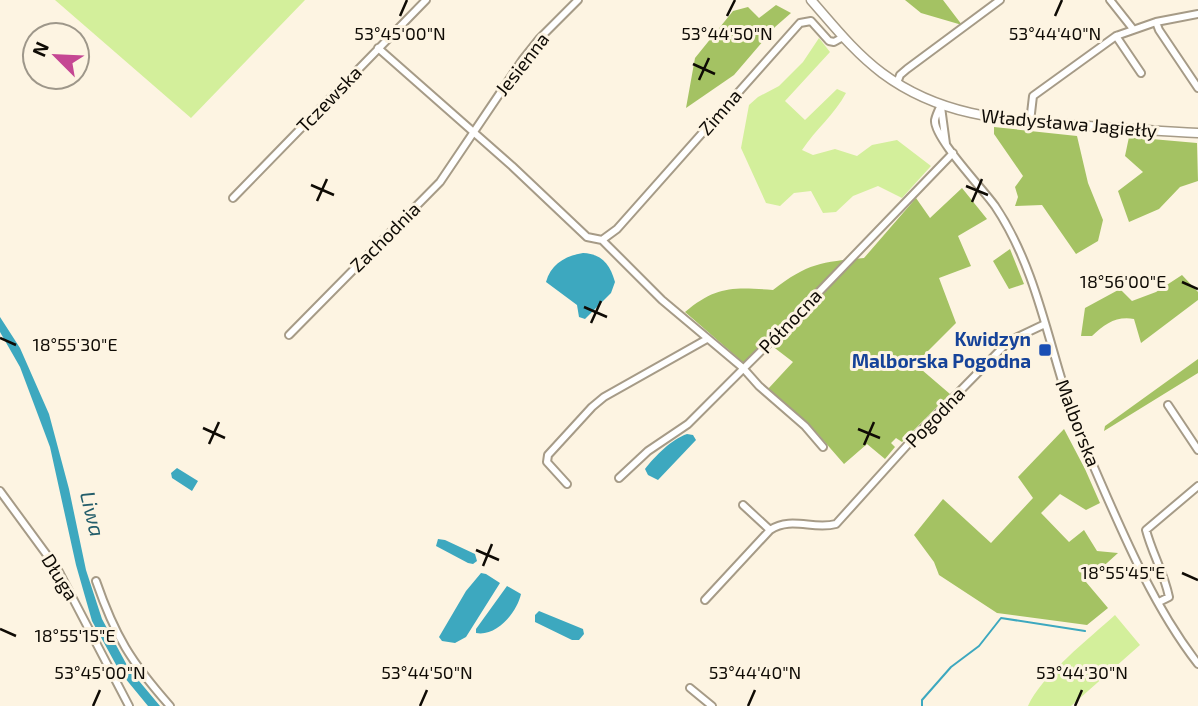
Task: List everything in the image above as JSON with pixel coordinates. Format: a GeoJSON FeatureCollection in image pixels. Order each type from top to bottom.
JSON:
{"type":"FeatureCollection","features":[{"type":"Feature","properties":{"kind":"main road"},"geometry":{"type":"LineString","coordinates":[[811,0],[862,57],[897,83],[941,105]]}},
{"type":"Feature","properties":{"kind":"main road","name":"Władysława Jagiełły"},"geometry":{"type":"LineString","coordinates":[[941,105],[976,116],[1030,122],[1198,133]]}},
{"type":"Feature","properties":{"kind":"street","name":"Tczewska"},"geometry":{"type":"LineString","coordinates":[[233,198],[426,0]]}},
{"type":"Feature","properties":{"kind":"street","name":"Jesienna"},"geometry":{"type":"LineString","coordinates":[[473,132],[531,49],[578,0]]}},
{"type":"Feature","properties":{"kind":"street"},"geometry":{"type":"LineString","coordinates":[[897,83],[900,75],[907,69],[1000,0]]}},
{"type":"Feature","properties":{"kind":"street"},"geometry":{"type":"LineString","coordinates":[[1110,0],[1133,29]]}},
{"type":"Feature","properties":{"kind":"street"},"geometry":{"type":"LineString","coordinates":[[1030,122],[1033,96],[1115,36],[1156,22],[1198,14]]}},
{"type":"Feature","properties":{"kind":"street","name":"Zimna"},"geometry":{"type":"LineString","coordinates":[[602,240],[617,229],[800,23],[811,21],[829,41],[834,42],[843,37]]}},
{"type":"Feature","properties":{"kind":"street"},"geometry":{"type":"LineString","coordinates":[[1156,22],[1198,88]]}},
{"type":"Feature","properties":{"kind":"street"},"geometry":{"type":"LineString","coordinates":[[1115,36],[1141,73]]}},
{"type":"Feature","properties":{"kind":"street"},"geometry":{"type":"LineString","coordinates":[[378,48],[587,237],[602,240],[662,300],[743,368],[805,426],[823,447]]}},
{"type":"Feature","properties":{"kind":"street"},"geometry":{"type":"LineString","coordinates":[[941,105],[946,144]]}},
{"type":"Feature","properties":{"kind":"street","name":"Malborska"},"geometry":{"type":"LineString","coordinates":[[941,105],[934,121],[939,137],[995,206],[1011,235],[1026,267],[1082,440],[1122,530],[1159,602],[1178,637],[1198,664]]}},
{"type":"Feature","properties":{"kind":"street"},"geometry":{"type":"LineString","coordinates":[[943,121],[956,110]]}},
{"type":"Feature","properties":{"kind":"street","name":"Zachodnia"},"geometry":{"type":"LineString","coordinates":[[289,335],[440,183],[473,132]]}},
{"type":"Feature","properties":{"kind":"street","name":"Północna"},"geometry":{"type":"LineString","coordinates":[[618,478],[648,451],[688,424],[953,153]]}},
{"type":"Feature","properties":{"kind":"street","name":"Pogodna"},"geometry":{"type":"LineString","coordinates":[[770,530],[779,524],[790,523],[829,526],[836,524],[1009,341],[1045,324]]}},
{"type":"Feature","properties":{"kind":"street"},"geometry":{"type":"LineString","coordinates":[[567,484],[549,467],[548,455],[592,407],[604,397],[707,340]]}},
{"type":"Feature","properties":{"kind":"street"},"geometry":{"type":"LineString","coordinates":[[1168,405],[1198,450]]}},
{"type":"Feature","properties":{"kind":"street"},"geometry":{"type":"LineString","coordinates":[[1159,602],[1169,597],[1166,580],[1156,563],[1146,530],[1198,486]]}},
{"type":"Feature","properties":{"kind":"street","name":"Długa"},"geometry":{"type":"LineString","coordinates":[[0,491],[58,570],[128,706]]}},
{"type":"Feature","properties":{"kind":"street"},"geometry":{"type":"LineString","coordinates":[[705,600],[770,530],[744,505]]}},
{"type":"Feature","properties":{"kind":"street"},"geometry":{"type":"LineString","coordinates":[[96,581],[121,644],[144,678],[170,706]]}},
{"type":"Feature","properties":{"kind":"street"},"geometry":{"type":"LineString","coordinates":[[690,688],[712,706]]}},
{"type":"Feature","properties":{"kind":"green space"},"geometry":{"type":"Polygon","coordinates":[[[55,0],[305,0],[191,118],[91,31],[91,21],[79,21],[55,0]]]}},
{"type":"Feature","properties":{"kind":"green space"},"geometry":{"type":"Polygon","coordinates":[[[905,0],[943,0],[962,25],[921,13],[905,0]]]}},
{"type":"Feature","properties":{"kind":"green space"},"geometry":{"type":"Polygon","coordinates":[[[776,5],[791,13],[775,27],[734,75],[686,108],[695,58],[733,11],[748,7],[759,18],[776,5]]]}},
{"type":"Feature","properties":{"kind":"green space"},"geometry":{"type":"Polygon","coordinates":[[[819,38],[830,52],[785,101],[805,120],[837,89],[846,93],[802,150],[813,155],[835,149],[857,156],[872,145],[897,140],[931,166],[902,198],[878,186],[853,196],[836,212],[823,213],[811,191],[794,193],[780,206],[766,203],[741,148],[749,105],[779,86],[803,62],[819,38]]]}},
{"type":"Feature","properties":{"kind":"green space"},"geometry":{"type":"Polygon","coordinates":[[[994,127],[1077,136],[1088,183],[1103,220],[1098,241],[1076,254],[1042,205],[1015,206],[1018,197],[1015,187],[1023,176],[994,134],[994,127]]]}},
{"type":"Feature","properties":{"kind":"green space"},"geometry":{"type":"Polygon","coordinates":[[[1129,137],[1197,143],[1198,181],[1180,187],[1159,209],[1129,222],[1118,191],[1143,172],[1125,156],[1129,137]]]}},
{"type":"Feature","properties":{"kind":"green space"},"geometry":{"type":"Polygon","coordinates":[[[962,188],[987,219],[958,236],[971,266],[939,278],[956,323],[915,364],[950,394],[902,442],[896,438],[891,443],[895,447],[885,459],[867,444],[844,464],[810,425],[768,389],[793,362],[767,342],[745,364],[685,312],[716,293],[736,289],[773,290],[796,274],[816,265],[864,258],[916,198],[930,218],[962,188]]]}},
{"type":"Feature","properties":{"kind":"green space"},"geometry":{"type":"Polygon","coordinates":[[[1010,249],[1024,284],[1009,289],[993,261],[1010,249]]]}},
{"type":"Feature","properties":{"kind":"green space"},"geometry":{"type":"Polygon","coordinates":[[[1182,275],[1198,292],[1198,300],[1141,343],[1134,319],[1128,318],[1106,325],[1092,336],[1081,336],[1085,308],[1120,289],[1132,301],[1156,292],[1182,275]]]}},
{"type":"Feature","properties":{"kind":"green space"},"geometry":{"type":"Polygon","coordinates":[[[1198,359],[1198,373],[1104,431],[1105,426],[1198,359]]]}},
{"type":"Feature","properties":{"kind":"green space"},"geometry":{"type":"Polygon","coordinates":[[[1064,429],[1100,503],[1086,510],[1060,494],[1041,513],[1069,542],[1084,530],[1097,551],[1118,553],[1086,582],[1108,608],[1087,625],[997,613],[939,575],[934,562],[914,535],[943,499],[991,543],[1033,498],[1018,477],[1064,429]]]}},
{"type":"Feature","properties":{"kind":"green space"},"geometry":{"type":"Polygon","coordinates":[[[1115,615],[1140,645],[1071,706],[1028,706],[1034,694],[1055,670],[1115,615]]]}},
{"type":"Feature","properties":{"kind":"water"},"geometry":{"type":"Polygon","coordinates":[[[583,253],[595,255],[604,261],[615,282],[611,293],[585,319],[579,317],[577,305],[546,282],[551,270],[560,262],[583,253]]]}},
{"type":"Feature","properties":{"kind":"water"},"geometry":{"type":"Polygon","coordinates":[[[0,317],[20,348],[49,414],[69,489],[86,570],[102,619],[129,669],[160,706],[148,706],[120,672],[92,621],[76,565],[50,447],[20,367],[0,332],[0,317]]]}},
{"type":"Feature","properties":{"kind":"water"},"geometry":{"type":"Polygon","coordinates":[[[687,434],[693,435],[696,440],[658,480],[648,475],[645,469],[654,459],[670,444],[687,434]]]}},
{"type":"Feature","properties":{"kind":"water"},"geometry":{"type":"Polygon","coordinates":[[[177,468],[198,481],[192,491],[172,478],[171,473],[177,468]]]}},
{"type":"Feature","properties":{"kind":"water"},"geometry":{"type":"Polygon","coordinates":[[[438,539],[475,554],[477,561],[468,563],[436,546],[438,539]]]}},
{"type":"Feature","properties":{"kind":"water"},"geometry":{"type":"Polygon","coordinates":[[[481,573],[500,583],[466,637],[455,643],[442,641],[439,637],[466,591],[481,573]]]}},
{"type":"Feature","properties":{"kind":"water"},"geometry":{"type":"Polygon","coordinates":[[[507,586],[521,594],[511,615],[491,631],[476,633],[476,629],[507,586]]]}},
{"type":"Feature","properties":{"kind":"water"},"geometry":{"type":"Polygon","coordinates":[[[539,611],[583,629],[584,634],[579,640],[572,640],[535,622],[535,615],[539,611]]]}},
{"type":"Feature","properties":{"kind":"waterway"},"geometry":{"type":"LineString","coordinates":[[922,706],[922,700],[951,667],[979,646],[1001,618],[1085,631]]}},
{"type":"Feature","properties":{"kind":"place","name":"Kwidzyn Malborska Pogodna"},"geometry":{"type":"Point","coordinates":[1045,350]}},
{"type":"Feature","properties":{"kind":"water label","name":"Liwa"},"geometry":{"type":"Point","coordinates":[92,514]}}]}
